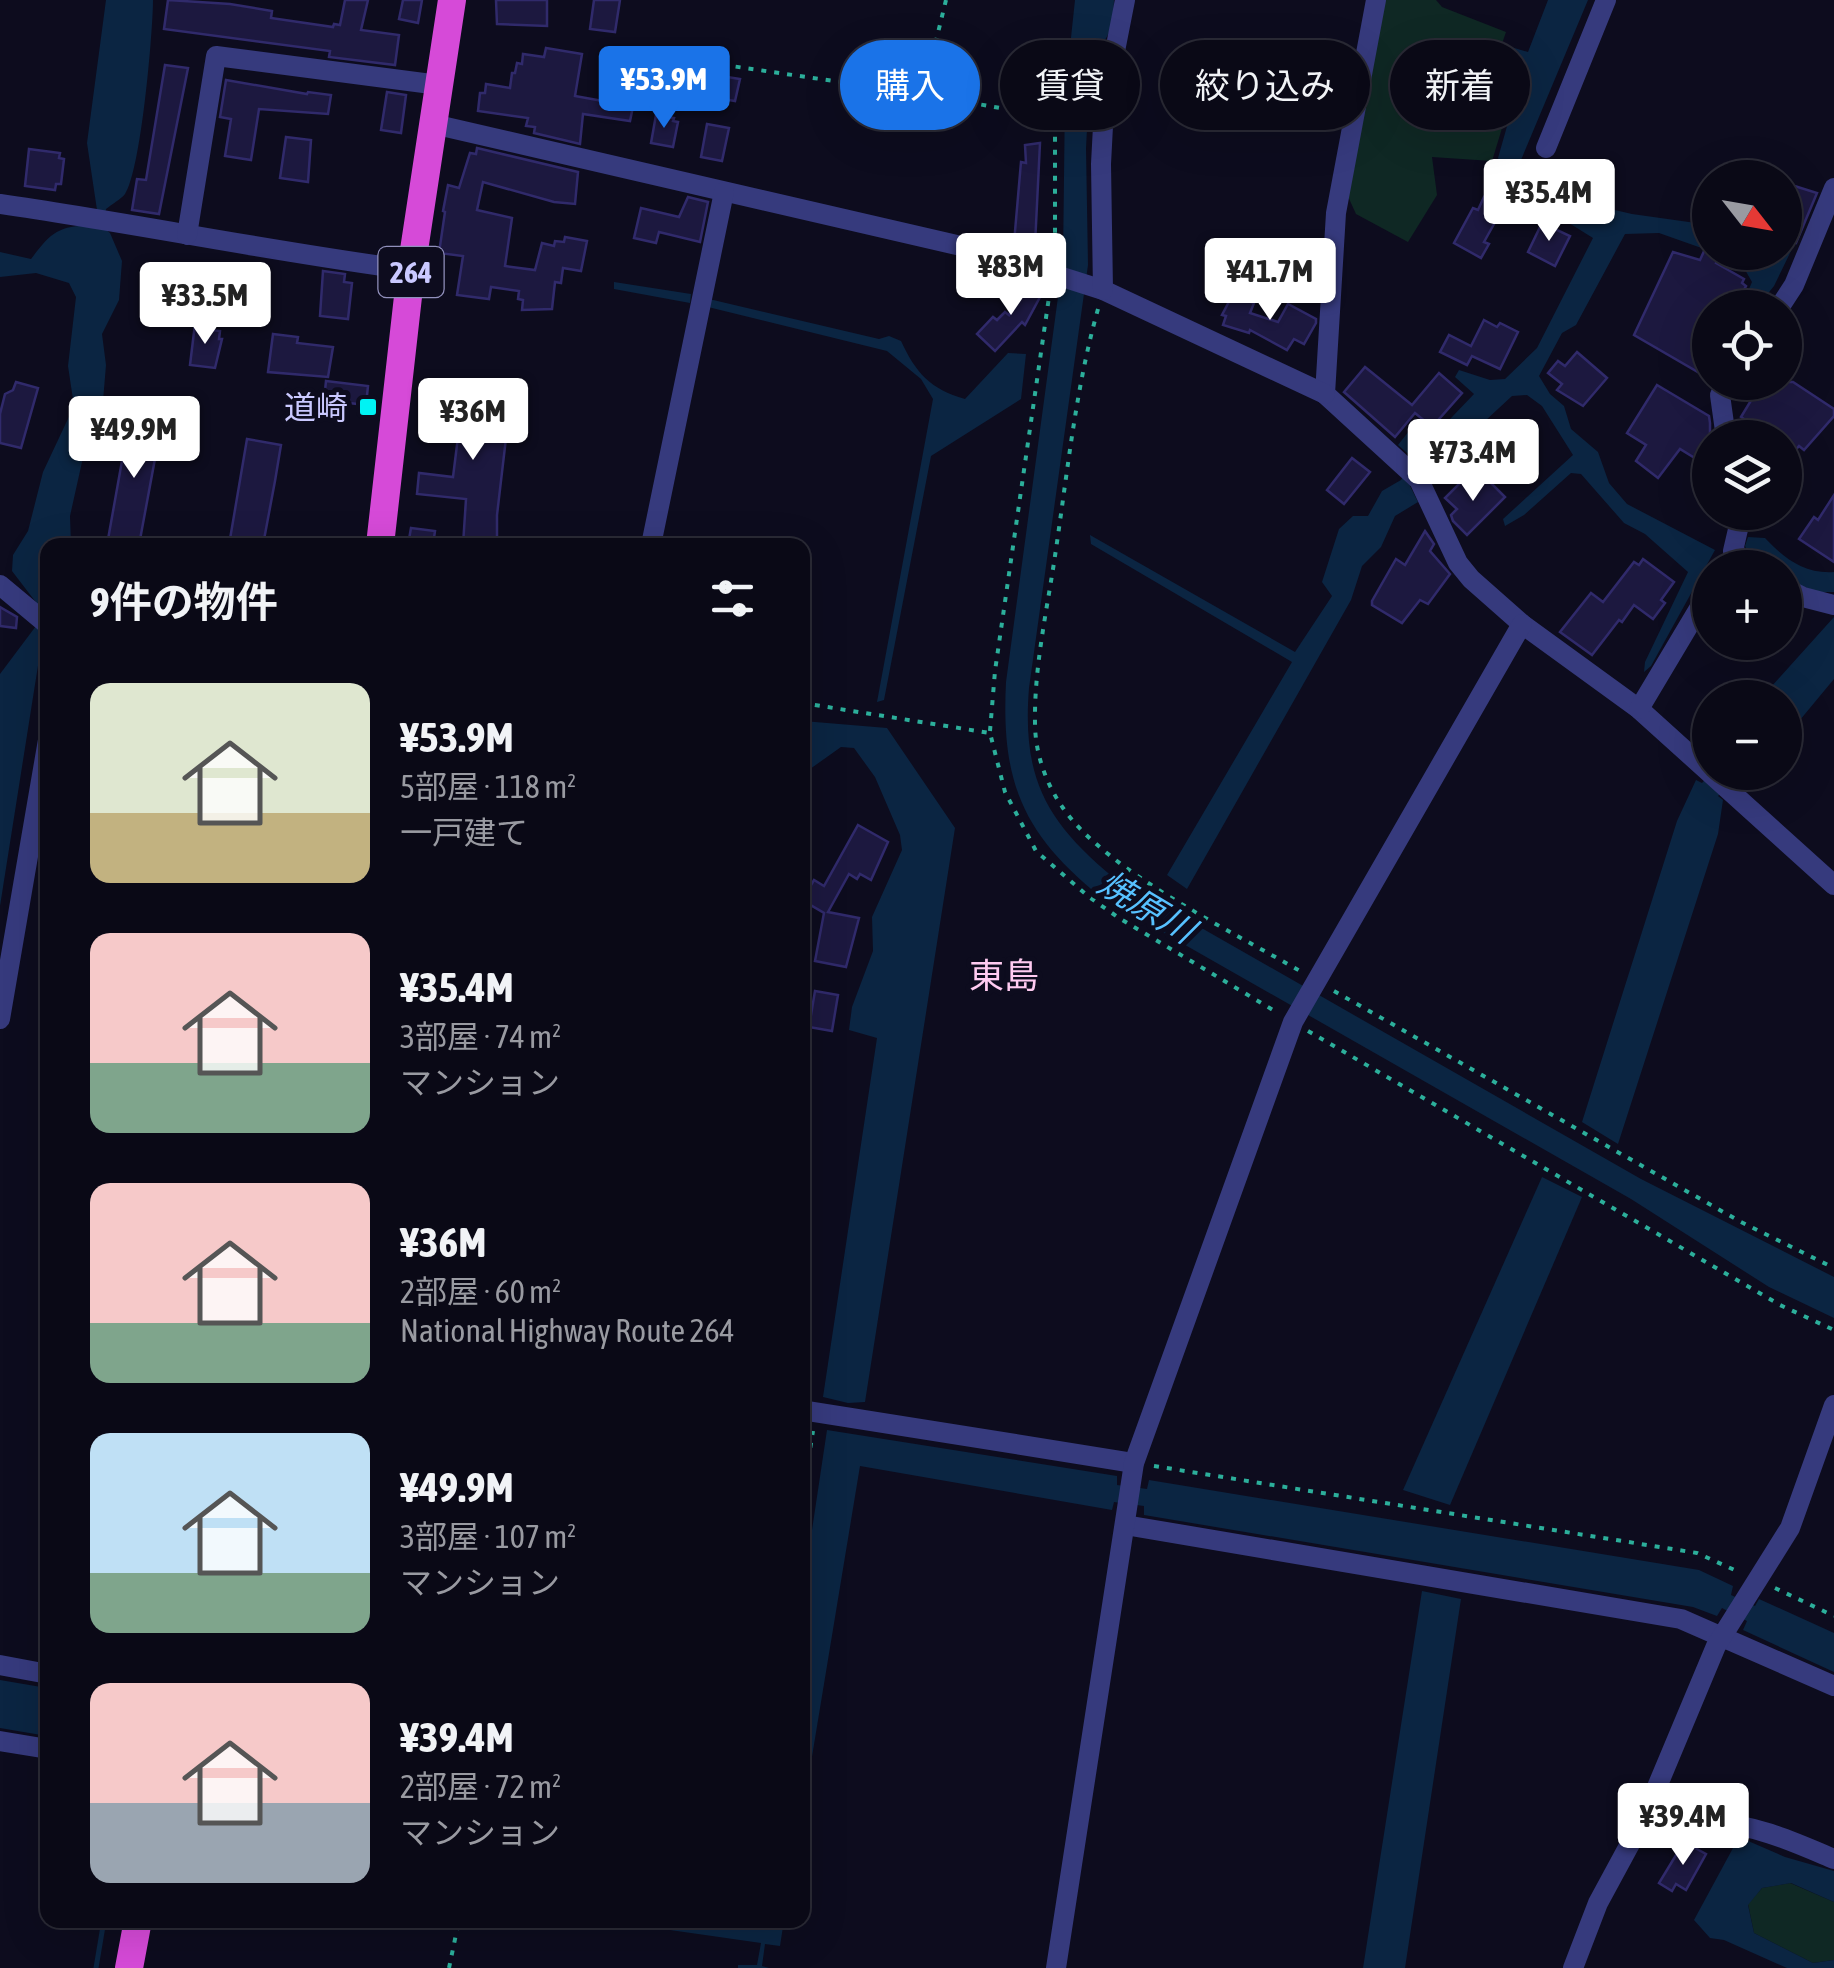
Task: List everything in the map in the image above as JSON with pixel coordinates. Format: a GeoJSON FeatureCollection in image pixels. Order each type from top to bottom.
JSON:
{"type":"FeatureCollection","features":[{"type":"Feature","properties":{"kind":"highway","name":"264"},"geometry":{"type":"LineString","coordinates":[[381,538],[412,270],[452,0]]}},
{"type":"Feature","properties":{"kind":"highway"},"geometry":{"type":"LineString","coordinates":[[129,1968],[136,1928]]}},
{"type":"Feature","properties":{"kind":"street"},"geometry":{"type":"LineString","coordinates":[[1103,290],[1100,164],[1104,107],[1126,0]]}},
{"type":"Feature","properties":{"kind":"street"},"geometry":{"type":"LineString","coordinates":[[1326,394],[1336,213],[1376,0]]}},
{"type":"Feature","properties":{"kind":"street"},"geometry":{"type":"LineString","coordinates":[[1546,148],[1606,0]]}},
{"type":"Feature","properties":{"kind":"street"},"geometry":{"type":"LineString","coordinates":[[188,235],[216,56],[439,86]]}},
{"type":"Feature","properties":{"kind":"street"},"geometry":{"type":"LineString","coordinates":[[433,124],[974,249],[1052,272],[1103,290],[1326,394],[1412,473],[1458,563],[1471,579],[1522,624],[1639,709],[1834,885]]}},
{"type":"Feature","properties":{"kind":"street"},"geometry":{"type":"LineString","coordinates":[[1791,290],[1834,188]]}},
{"type":"Feature","properties":{"kind":"street"},"geometry":{"type":"LineString","coordinates":[[652,538],[724,192]]}},
{"type":"Feature","properties":{"kind":"street"},"geometry":{"type":"LineString","coordinates":[[0,204],[100,218],[308,257],[412,270]]}},
{"type":"Feature","properties":{"kind":"street"},"geometry":{"type":"LineString","coordinates":[[0,585],[40,618]]}},
{"type":"Feature","properties":{"kind":"street"},"geometry":{"type":"LineString","coordinates":[[1802,594],[1834,604]]}},
{"type":"Feature","properties":{"kind":"street"},"geometry":{"type":"LineString","coordinates":[[1639,709],[1692,620]]}},
{"type":"Feature","properties":{"kind":"street"},"geometry":{"type":"LineString","coordinates":[[1056,1968],[1133,1472],[1294,1022],[1522,624]]}},
{"type":"Feature","properties":{"kind":"street"},"geometry":{"type":"LineString","coordinates":[[0,1019],[40,786]]}},
{"type":"Feature","properties":{"kind":"street"},"geometry":{"type":"LineString","coordinates":[[1573,1968],[1598,1903],[1644,1818],[1723,1635],[1790,1528],[1834,1405]]}},
{"type":"Feature","properties":{"kind":"street"},"geometry":{"type":"LineString","coordinates":[[810,1411],[1133,1472]]}},
{"type":"Feature","properties":{"kind":"street"},"geometry":{"type":"LineString","coordinates":[[1126,1516],[1681,1619],[1834,1686]]}},
{"type":"Feature","properties":{"kind":"street"},"geometry":{"type":"LineString","coordinates":[[0,1665],[40,1672]]}},
{"type":"Feature","properties":{"kind":"street"},"geometry":{"type":"LineString","coordinates":[[0,1742],[40,1748]]}},
{"type":"Feature","properties":{"kind":"street"},"geometry":{"type":"LineString","coordinates":[[1644,1818],[1672,1827],[1714,1823],[1776,1835],[1834,1859]]}},
{"type":"Feature","properties":{"kind":"path"},"geometry":{"type":"LineString","coordinates":[[936,40],[946,0]]}},
{"type":"Feature","properties":{"kind":"path"},"geometry":{"type":"LineString","coordinates":[[697,61],[840,82]]}},
{"type":"Feature","properties":{"kind":"path"},"geometry":{"type":"LineString","coordinates":[[980,104],[1011,110],[1055,106],[1056,250],[994,671],[990,733],[1004,792],[1036,851],[1119,918],[1780,1305],[1834,1330]]}},
{"type":"Feature","properties":{"kind":"path"},"geometry":{"type":"LineString","coordinates":[[1103,290],[1084,358],[1034,725],[1048,784],[1064,810],[1086,835],[1140,877],[1741,1222],[1834,1268]]}},
{"type":"Feature","properties":{"kind":"path"},"geometry":{"type":"LineString","coordinates":[[810,704],[990,733]]}},
{"type":"Feature","properties":{"kind":"path"},"geometry":{"type":"LineString","coordinates":[[1133,1472],[1697,1553],[1834,1616]]}},
{"type":"Feature","properties":{"kind":"path"},"geometry":{"type":"LineString","coordinates":[[449,1968],[456,1928]]}},
{"type":"Feature","properties":{"kind":"green space"},"geometry":{"type":"Polygon","coordinates":[[[1381,0],[1436,0],[1442,7],[1506,32],[1503,40],[1390,40],[1390,130],[1501,130],[1492,161],[1432,157],[1437,195],[1408,242],[1356,214],[1346,192],[1357,130],[1370,130],[1370,60],[1381,0]]]}},
{"type":"Feature","properties":{"kind":"green space"},"geometry":{"type":"Polygon","coordinates":[[[1790,1883],[1834,1902],[1834,1960],[1813,1963],[1754,1933],[1748,1904],[1762,1888],[1790,1883]]]}},
{"type":"Feature","properties":{"kind":"water"},"geometry":{"type":"Polygon","coordinates":[[[106,0],[153,0],[136,158],[125,194],[106,209],[104,228],[122,261],[119,300],[102,334],[106,365],[103,401],[88,435],[70,516],[71,538],[40,538],[40,607],[12,571],[13,555],[28,531],[43,472],[74,406],[68,366],[76,297],[69,283],[36,273],[0,277],[0,252],[31,259],[56,233],[92,225],[97,210],[87,143],[106,0]]]}},
{"type":"Feature","properties":{"kind":"water"},"geometry":{"type":"Polygon","coordinates":[[[1075,0],[1114,0],[1110,31],[1105,40],[1071,40],[1075,0]]]}},
{"type":"Feature","properties":{"kind":"water"},"geometry":{"type":"Polygon","coordinates":[[[1548,0],[1588,0],[1521,160],[1526,176],[1593,205],[1692,222],[1692,245],[1659,233],[1625,234],[1576,325],[1562,333],[1539,376],[1550,394],[1564,406],[1571,429],[1598,452],[1609,483],[1627,504],[1715,550],[1692,550],[1692,592],[1644,672],[1645,662],[1688,572],[1645,534],[1624,523],[1581,474],[1571,473],[1524,515],[1505,526],[1503,519],[1573,455],[1542,406],[1527,395],[1512,396],[1444,459],[1425,466],[1410,486],[1418,502],[1395,516],[1381,547],[1362,566],[1351,600],[1187,889],[1167,875],[1292,662],[1091,544],[1090,535],[1295,652],[1332,596],[1322,582],[1339,529],[1353,516],[1368,516],[1382,491],[1401,480],[1414,459],[1398,445],[1409,431],[1430,440],[1474,394],[1455,377],[1459,370],[1490,380],[1505,379],[1537,348],[1593,238],[1516,190],[1498,158],[1506,130],[1530,130],[1530,47],[1548,0]]]}},
{"type":"Feature","properties":{"kind":"water","name":"焼原川"},"geometry":{"type":"Polygon","coordinates":[[[1065,130],[1087,130],[1088,265],[1029,688],[1030,747],[1035,772],[1055,816],[1114,878],[1641,1179],[1834,1277],[1834,1318],[1769,1287],[1631,1199],[1101,897],[1052,851],[1022,803],[1013,777],[1005,717],[1006,682],[1063,260],[1065,130]]]}},
{"type":"Feature","properties":{"kind":"water"},"geometry":{"type":"Polygon","coordinates":[[[1745,270],[1782,270],[1771,290],[1748,290],[1752,282],[1745,270]]]}},
{"type":"Feature","properties":{"kind":"water"},"geometry":{"type":"Polygon","coordinates":[[[614,282],[691,294],[690,303],[614,289],[614,282]]]}},
{"type":"Feature","properties":{"kind":"water"},"geometry":{"type":"Polygon","coordinates":[[[709,299],[879,339],[889,336],[901,341],[926,378],[965,399],[1008,353],[1026,354],[1021,399],[931,456],[884,700],[877,702],[933,399],[921,379],[887,351],[708,307],[709,299]]]}},
{"type":"Feature","properties":{"kind":"water"},"geometry":{"type":"Polygon","coordinates":[[[1748,537],[1765,538],[1778,550],[1747,550],[1748,537]]]}},
{"type":"Feature","properties":{"kind":"water"},"geometry":{"type":"Polygon","coordinates":[[[1802,566],[1834,572],[1834,592],[1802,586],[1802,566]]]}},
{"type":"Feature","properties":{"kind":"water"},"geometry":{"type":"Polygon","coordinates":[[[1834,617],[1834,679],[1802,718],[1802,680],[1777,680],[1795,660],[1802,660],[1802,653],[1834,617]]]}},
{"type":"Feature","properties":{"kind":"water"},"geometry":{"type":"Polygon","coordinates":[[[40,621],[40,653],[0,906],[0,674],[40,621]]]}},
{"type":"Feature","properties":{"kind":"water"},"geometry":{"type":"Polygon","coordinates":[[[810,722],[887,728],[955,828],[865,1402],[848,1403],[823,1397],[877,1038],[849,1030],[852,1007],[873,951],[872,917],[902,850],[900,835],[875,777],[854,748],[841,747],[810,769],[810,722]]]}},
{"type":"Feature","properties":{"kind":"water"},"geometry":{"type":"Polygon","coordinates":[[[1692,789],[1724,790],[1718,796],[1723,800],[1718,834],[1618,1144],[1582,1122],[1677,821],[1692,789]]]}},
{"type":"Feature","properties":{"kind":"water"},"geometry":{"type":"Polygon","coordinates":[[[1542,1177],[1582,1197],[1450,1505],[1403,1490],[1542,1177]]]}},
{"type":"Feature","properties":{"kind":"water"},"geometry":{"type":"Polygon","coordinates":[[[827,1430],[1117,1476],[1117,1485],[1147,1489],[1149,1480],[1699,1570],[1733,1586],[1731,1595],[1755,1606],[1759,1599],[1834,1633],[1834,1672],[1743,1630],[1747,1621],[1722,1608],[1717,1616],[1693,1607],[1144,1515],[1144,1506],[1114,1502],[1112,1510],[860,1466],[810,1769],[810,1543],[827,1430]]]}},
{"type":"Feature","properties":{"kind":"water"},"geometry":{"type":"Polygon","coordinates":[[[1422,1591],[1461,1599],[1405,1968],[1363,1968],[1422,1591]]]}},
{"type":"Feature","properties":{"kind":"water"},"geometry":{"type":"Polygon","coordinates":[[[0,1680],[40,1687],[40,1735],[0,1728],[0,1680]]]}},
{"type":"Feature","properties":{"kind":"water"},"geometry":{"type":"Polygon","coordinates":[[[1739,1837],[1785,1857],[1834,1871],[1834,1902],[1791,1883],[1762,1888],[1748,1905],[1754,1933],[1813,1963],[1834,1960],[1834,1968],[1787,1968],[1724,1940],[1710,1938],[1694,1920],[1739,1837]]]}},
{"type":"Feature","properties":{"kind":"water"},"geometry":{"type":"Polygon","coordinates":[[[656,1928],[783,1928],[780,1946],[765,1944],[762,1966],[769,1968],[738,1968],[757,1965],[761,1943],[656,1928]]]}},
{"type":"Feature","properties":{"kind":"building"},"geometry":{"type":"Polygon","coordinates":[[[168,0],[230,4],[272,11],[271,18],[333,27],[340,25],[345,0],[368,0],[361,30],[399,35],[395,65],[329,57],[330,51],[164,29],[168,0]]]}},
{"type":"Feature","properties":{"kind":"building"},"geometry":{"type":"Polygon","coordinates":[[[403,0],[422,0],[418,23],[399,19],[403,0]]]}},
{"type":"Feature","properties":{"kind":"building"},"geometry":{"type":"Polygon","coordinates":[[[496,0],[547,0],[547,26],[497,24],[496,0]]]}},
{"type":"Feature","properties":{"kind":"building"},"geometry":{"type":"Polygon","coordinates":[[[594,0],[620,0],[615,32],[590,29],[594,0]]]}},
{"type":"Feature","properties":{"kind":"building"},"geometry":{"type":"Polygon","coordinates":[[[546,48],[582,54],[575,96],[614,103],[621,58],[683,70],[679,91],[638,83],[630,121],[583,114],[580,144],[534,133],[535,127],[526,126],[528,118],[478,111],[480,93],[485,93],[486,84],[510,88],[512,73],[517,63],[522,64],[523,54],[544,57],[546,48]]]}},
{"type":"Feature","properties":{"kind":"building"},"geometry":{"type":"Polygon","coordinates":[[[165,65],[188,68],[159,214],[132,210],[137,179],[146,180],[165,65]]]}},
{"type":"Feature","properties":{"kind":"building"},"geometry":{"type":"Polygon","coordinates":[[[721,76],[740,79],[735,101],[717,98],[721,76]]]}},
{"type":"Feature","properties":{"kind":"building"},"geometry":{"type":"Polygon","coordinates":[[[226,80],[331,95],[328,114],[259,109],[251,160],[225,156],[231,119],[220,117],[226,80]]]}},
{"type":"Feature","properties":{"kind":"building"},"geometry":{"type":"Polygon","coordinates":[[[387,92],[406,95],[401,133],[381,130],[387,92]]]}},
{"type":"Feature","properties":{"kind":"building"},"geometry":{"type":"Polygon","coordinates":[[[656,115],[678,122],[673,147],[651,143],[656,115]]]}},
{"type":"Feature","properties":{"kind":"building"},"geometry":{"type":"Polygon","coordinates":[[[707,124],[729,128],[722,161],[701,157],[707,124]]]}},
{"type":"Feature","properties":{"kind":"building"},"geometry":{"type":"Polygon","coordinates":[[[286,137],[311,140],[308,182],[280,178],[286,137]]]}},
{"type":"Feature","properties":{"kind":"building"},"geometry":{"type":"Polygon","coordinates":[[[1040,143],[1035,245],[1014,243],[1021,162],[1026,163],[1025,145],[1040,143]]]}},
{"type":"Feature","properties":{"kind":"building"},"geometry":{"type":"Polygon","coordinates":[[[477,148],[578,172],[575,204],[483,182],[477,210],[512,218],[505,266],[535,270],[542,243],[554,246],[555,241],[564,242],[565,237],[587,241],[581,271],[563,268],[561,283],[555,282],[552,309],[522,310],[519,291],[491,287],[489,299],[457,295],[463,256],[439,253],[443,211],[448,185],[459,188],[470,153],[476,154],[477,148]]]}},
{"type":"Feature","properties":{"kind":"building"},"geometry":{"type":"Polygon","coordinates":[[[29,149],[60,153],[59,158],[64,159],[61,184],[56,184],[55,190],[25,186],[29,149]]]}},
{"type":"Feature","properties":{"kind":"building"},"geometry":{"type":"Polygon","coordinates":[[[1802,188],[1817,193],[1802,229],[1802,188]]]}},
{"type":"Feature","properties":{"kind":"building"},"geometry":{"type":"Polygon","coordinates":[[[688,197],[708,202],[700,242],[659,232],[656,243],[634,238],[641,208],[679,217],[688,197]]]}},
{"type":"Feature","properties":{"kind":"building"},"geometry":{"type":"Polygon","coordinates":[[[1484,197],[1504,206],[1484,242],[1489,244],[1481,258],[1454,243],[1473,208],[1478,210],[1484,197]]]}},
{"type":"Feature","properties":{"kind":"building"},"geometry":{"type":"Polygon","coordinates":[[[1542,223],[1570,236],[1555,266],[1528,252],[1542,223]]]}},
{"type":"Feature","properties":{"kind":"building"},"geometry":{"type":"Polygon","coordinates":[[[1673,252],[1692,258],[1692,270],[1728,270],[1744,279],[1742,283],[1746,286],[1744,290],[1692,290],[1692,369],[1634,335],[1673,252]]]}},
{"type":"Feature","properties":{"kind":"building"},"geometry":{"type":"Polygon","coordinates":[[[323,271],[345,274],[344,282],[352,283],[348,319],[320,316],[323,271]]]}},
{"type":"Feature","properties":{"kind":"building"},"geometry":{"type":"Polygon","coordinates":[[[1027,281],[1037,287],[1040,297],[1025,325],[1022,322],[995,351],[977,334],[993,317],[997,320],[1005,312],[1009,315],[1027,281]]]}},
{"type":"Feature","properties":{"kind":"building"},"geometry":{"type":"Polygon","coordinates":[[[1232,296],[1254,303],[1250,313],[1278,322],[1288,304],[1316,319],[1316,323],[1304,344],[1294,339],[1287,350],[1250,330],[1249,333],[1223,325],[1226,316],[1222,315],[1232,296]]]}},
{"type":"Feature","properties":{"kind":"building"},"geometry":{"type":"Polygon","coordinates":[[[1484,320],[1518,332],[1500,369],[1472,356],[1467,365],[1440,352],[1449,335],[1471,346],[1484,320]]]}},
{"type":"Feature","properties":{"kind":"building"},"geometry":{"type":"Polygon","coordinates":[[[195,324],[220,331],[222,339],[215,368],[190,365],[195,324]]]}},
{"type":"Feature","properties":{"kind":"building"},"geometry":{"type":"Polygon","coordinates":[[[273,334],[298,337],[297,343],[333,347],[328,377],[268,372],[273,334]]]}},
{"type":"Feature","properties":{"kind":"building"},"geometry":{"type":"Polygon","coordinates":[[[1577,352],[1607,378],[1583,406],[1557,390],[1562,384],[1548,373],[1558,361],[1565,366],[1577,352]]]}},
{"type":"Feature","properties":{"kind":"building"},"geometry":{"type":"Polygon","coordinates":[[[1365,367],[1412,405],[1439,373],[1462,393],[1432,427],[1415,413],[1395,437],[1344,392],[1365,367]]]}},
{"type":"Feature","properties":{"kind":"building"},"geometry":{"type":"Polygon","coordinates":[[[326,381],[368,386],[366,405],[324,400],[326,381]]]}},
{"type":"Feature","properties":{"kind":"building"},"geometry":{"type":"Polygon","coordinates":[[[16,382],[38,388],[21,448],[0,443],[5,394],[13,390],[16,382]]]}},
{"type":"Feature","properties":{"kind":"building"},"geometry":{"type":"Polygon","coordinates":[[[1657,385],[1709,416],[1710,420],[1692,420],[1692,456],[1680,449],[1658,478],[1636,461],[1646,445],[1627,433],[1657,385]]]}},
{"type":"Feature","properties":{"kind":"building"},"geometry":{"type":"Polygon","coordinates":[[[1802,388],[1834,409],[1834,416],[1804,450],[1802,420],[1741,417],[1751,400],[1802,400],[1802,388]]]}},
{"type":"Feature","properties":{"kind":"building"},"geometry":{"type":"Polygon","coordinates":[[[429,396],[514,405],[512,422],[508,421],[497,538],[463,538],[466,499],[417,494],[419,473],[453,477],[460,421],[422,416],[424,399],[429,400],[429,396]]]}},
{"type":"Feature","properties":{"kind":"building"},"geometry":{"type":"Polygon","coordinates":[[[130,416],[162,421],[140,538],[108,538],[130,416]]]}},
{"type":"Feature","properties":{"kind":"building"},"geometry":{"type":"Polygon","coordinates":[[[1516,432],[1534,449],[1506,476],[1490,460],[1516,432]]]}},
{"type":"Feature","properties":{"kind":"building"},"geometry":{"type":"Polygon","coordinates":[[[247,439],[281,445],[264,538],[230,538],[247,439]]]}},
{"type":"Feature","properties":{"kind":"building"},"geometry":{"type":"Polygon","coordinates":[[[1352,458],[1370,472],[1344,504],[1327,490],[1352,458]]]}},
{"type":"Feature","properties":{"kind":"building"},"geometry":{"type":"Polygon","coordinates":[[[1465,478],[1476,489],[1487,479],[1505,497],[1467,535],[1453,521],[1451,515],[1457,509],[1445,498],[1465,478]]]}},
{"type":"Feature","properties":{"kind":"building"},"geometry":{"type":"Polygon","coordinates":[[[1834,495],[1834,562],[1799,539],[1814,517],[1818,520],[1834,495]]]}},
{"type":"Feature","properties":{"kind":"building"},"geometry":{"type":"Polygon","coordinates":[[[411,528],[435,531],[434,538],[409,538],[411,528]]]}},
{"type":"Feature","properties":{"kind":"building"},"geometry":{"type":"Polygon","coordinates":[[[1425,531],[1434,544],[1430,551],[1450,574],[1428,604],[1420,600],[1402,623],[1372,605],[1372,601],[1396,559],[1405,565],[1425,531]]]}},
{"type":"Feature","properties":{"kind":"building"},"geometry":{"type":"Polygon","coordinates":[[[1643,559],[1674,582],[1653,619],[1634,605],[1592,655],[1560,632],[1591,593],[1603,602],[1634,562],[1639,565],[1643,559]]]}},
{"type":"Feature","properties":{"kind":"building"},"geometry":{"type":"Polygon","coordinates":[[[0,607],[17,617],[16,628],[0,626],[0,607]]]}},
{"type":"Feature","properties":{"kind":"building"},"geometry":{"type":"Polygon","coordinates":[[[858,825],[888,842],[871,880],[849,874],[828,912],[859,918],[846,967],[815,961],[824,913],[810,905],[810,887],[814,880],[824,886],[858,825]]]}},
{"type":"Feature","properties":{"kind":"building"},"geometry":{"type":"Polygon","coordinates":[[[815,991],[838,995],[832,1031],[810,1027],[815,991]]]}},
{"type":"Feature","properties":{"kind":"building"},"geometry":{"type":"Polygon","coordinates":[[[1684,1842],[1706,1854],[1686,1890],[1676,1884],[1672,1891],[1659,1883],[1684,1842]]]}},
{"type":"Feature","properties":{"kind":"waterway"},"geometry":{"type":"LineString","coordinates":[[96,1968],[103,1928]]}},
{"type":"Feature","properties":{"kind":"place","name":"道崎"},"geometry":{"type":"Point","coordinates":[368,407]}},
{"type":"Feature","properties":{"kind":"district","name":"東島"},"geometry":{"type":"Point","coordinates":[1004,975]}}]}
